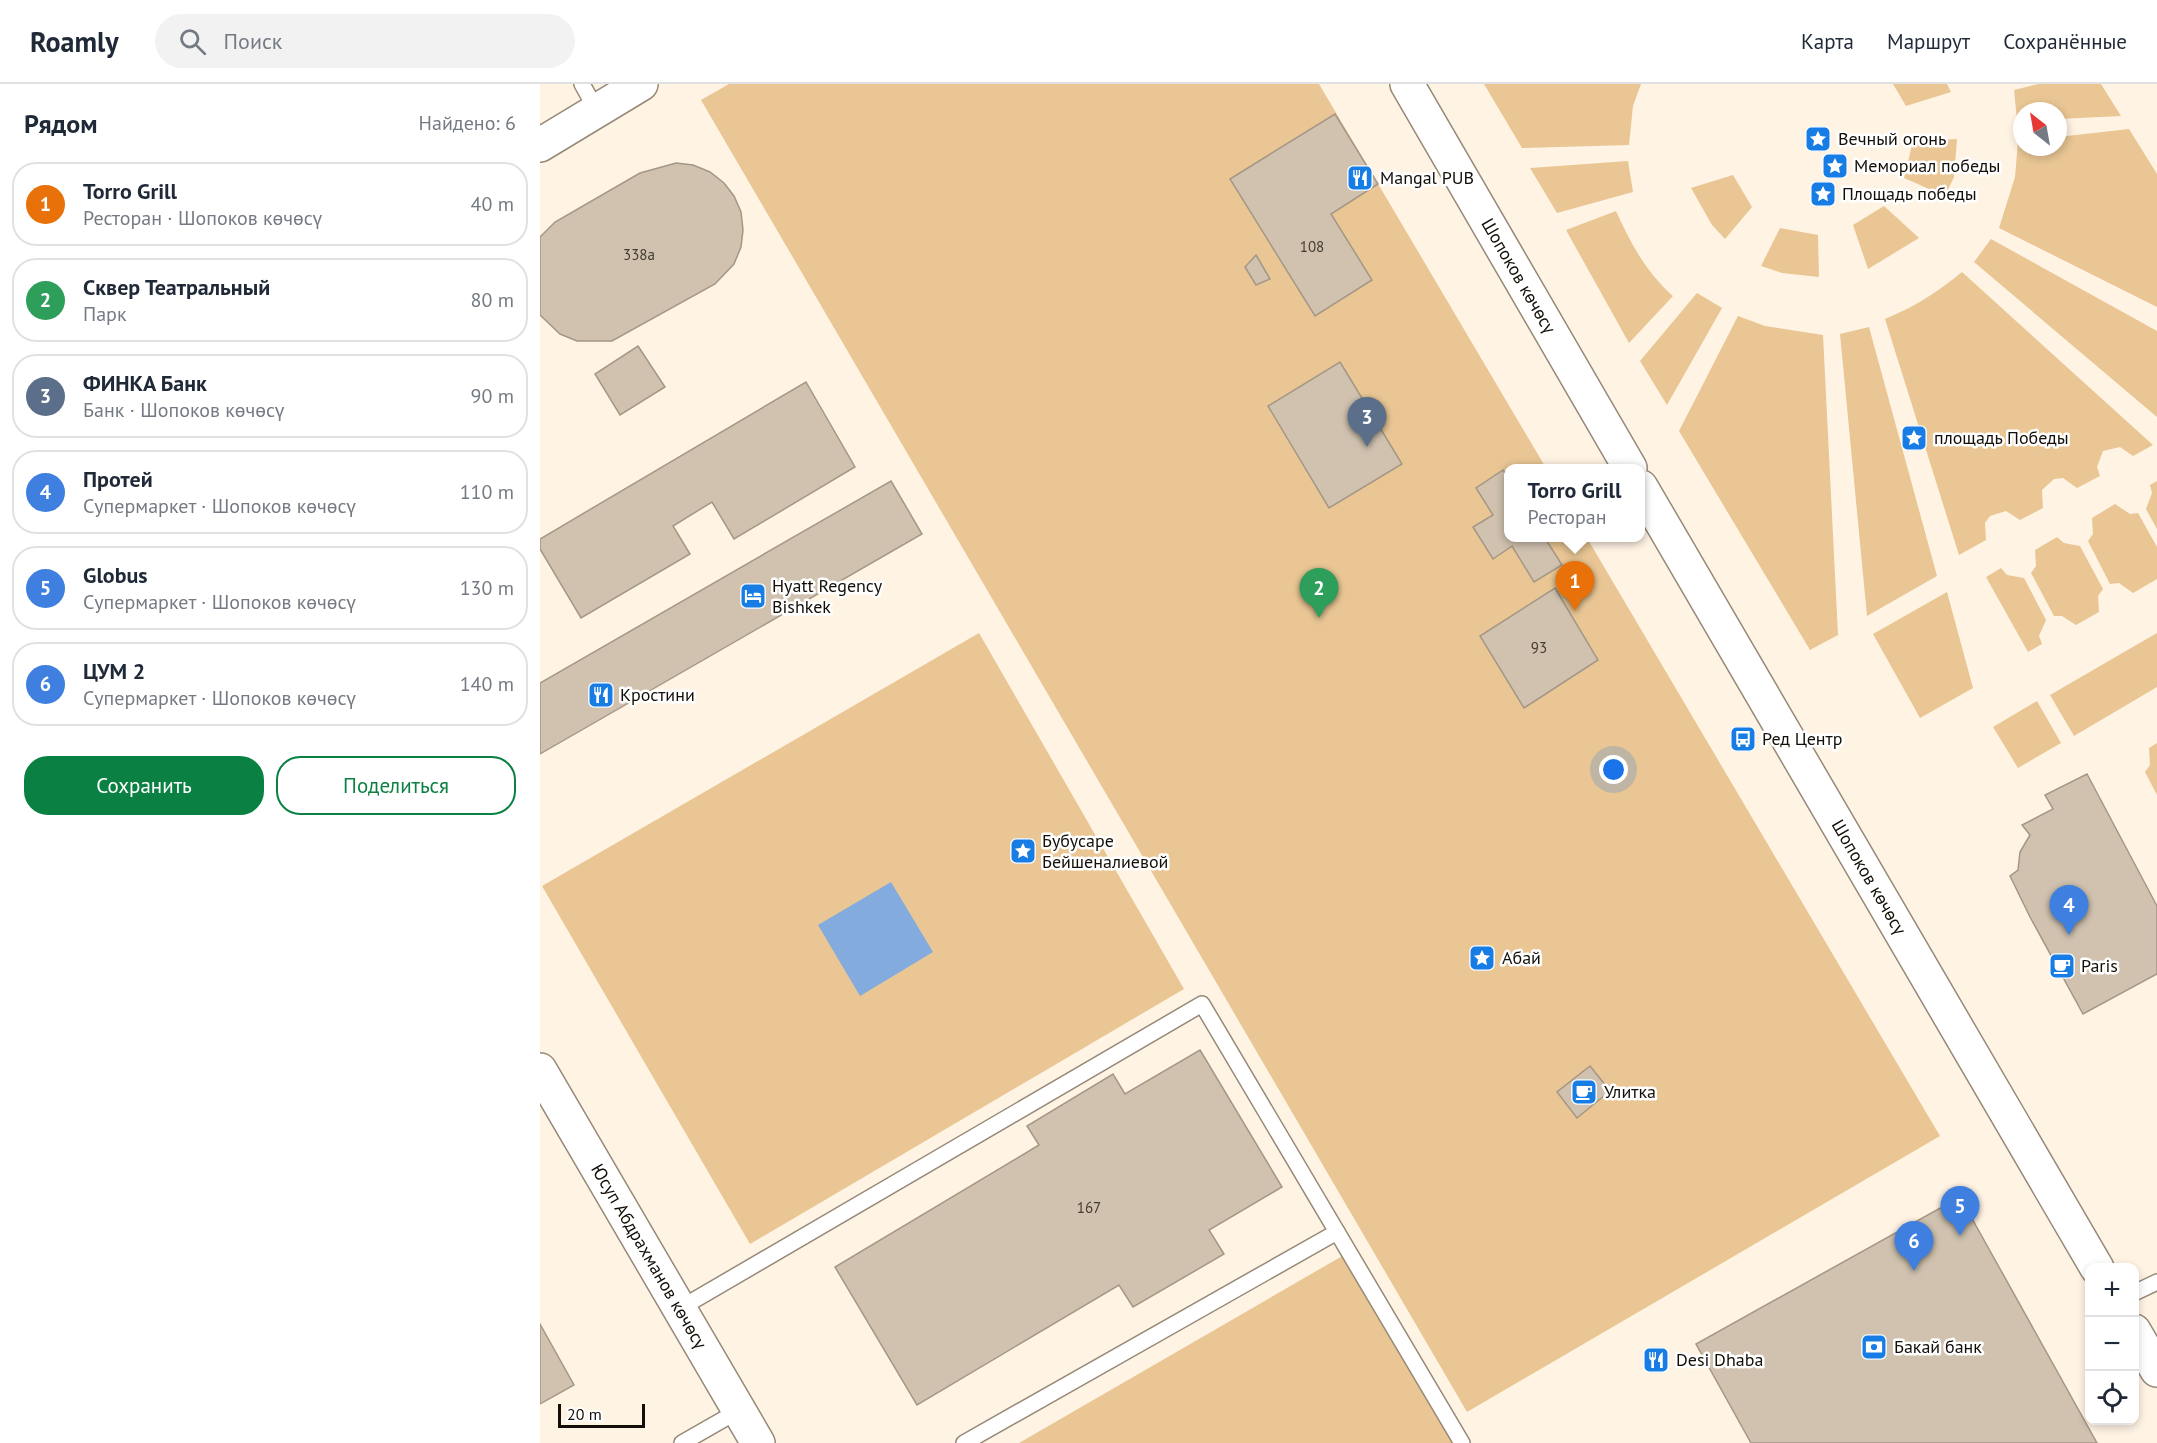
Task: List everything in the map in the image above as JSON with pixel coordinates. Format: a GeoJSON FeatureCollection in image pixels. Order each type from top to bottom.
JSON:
{"type":"FeatureCollection","features":[{"type":"Feature","properties":{"kind":"street"},"geometry":{"type":"LineString","coordinates":[[540,145],[590,97],[640,84]]}},
{"type":"Feature","properties":{"kind":"street","name":"Шопоков көчөсү"},"geometry":{"type":"LineString","coordinates":[[1407,84],[1628,464]]}},
{"type":"Feature","properties":{"kind":"street","name":"Шопоков көчөсү"},"geometry":{"type":"LineString","coordinates":[[1645,494],[2094,1263]]}},
{"type":"Feature","properties":{"kind":"street","name":"Юсуп Абдрахманов көчөсү"},"geometry":{"type":"LineString","coordinates":[[540,1070],[758,1443]]}},
{"type":"Feature","properties":{"kind":"street"},"geometry":{"type":"LineString","coordinates":[[2139,1339],[2157,1370]]}},
{"type":"Feature","properties":{"kind":"lane"},"geometry":{"type":"LineString","coordinates":[[679,1309],[1202,1004],[1462,1443]]}},
{"type":"Feature","properties":{"kind":"lane"},"geometry":{"type":"LineString","coordinates":[[964,1443],[1337,1232]]}},
{"type":"Feature","properties":{"kind":"lane"},"geometry":{"type":"LineString","coordinates":[[2139,1291],[2157,1282]]}},
{"type":"Feature","properties":{"kind":"lane"},"geometry":{"type":"LineString","coordinates":[[681,1443],[738,1411]]}},
{"type":"Feature","properties":{"kind":"shaded area"},"geometry":{"type":"Polygon","coordinates":[[[729,84],[1319,84],[1544,464],[1504,464],[1504,542],[1589,542],[1940,1136],[1467,1412],[701,100],[729,84]]]}},
{"type":"Feature","properties":{"kind":"shaded area"},"geometry":{"type":"Polygon","coordinates":[[[1484,84],[1641,84],[1633,106],[1629,145],[1522,148],[1484,84]]]}},
{"type":"Feature","properties":{"kind":"shaded area"},"geometry":{"type":"Polygon","coordinates":[[[1893,84],[1947,84],[1951,92],[1906,106],[1893,84]]]}},
{"type":"Feature","properties":{"kind":"shaded area"},"geometry":{"type":"Polygon","coordinates":[[[2038,84],[2101,84],[2121,116],[2067,119],[2067,102],[2015,102],[2014,90],[2038,84]]]}},
{"type":"Feature","properties":{"kind":"shaded area"},"geometry":{"type":"Polygon","coordinates":[[[2129,129],[2157,174],[2157,307],[1999,228],[2015,177],[2017,156],[2067,156],[2067,136],[2129,129]]]}},
{"type":"Feature","properties":{"kind":"shaded area"},"geometry":{"type":"Polygon","coordinates":[[[1957,139],[1954,177],[1945,196],[1904,178],[1913,141],[1957,139]]]}},
{"type":"Feature","properties":{"kind":"shaded area"},"geometry":{"type":"Polygon","coordinates":[[[1628,161],[1633,192],[1557,213],[1530,168],[1628,161]]]}},
{"type":"Feature","properties":{"kind":"shaded area"},"geometry":{"type":"Polygon","coordinates":[[[1733,175],[1752,207],[1725,239],[1712,225],[1691,188],[1733,175]]]}},
{"type":"Feature","properties":{"kind":"shaded area"},"geometry":{"type":"Polygon","coordinates":[[[1884,206],[1919,238],[1868,269],[1853,225],[1884,206]]]}},
{"type":"Feature","properties":{"kind":"shaded area"},"geometry":{"type":"Polygon","coordinates":[[[1616,211],[1640,257],[1663,287],[1673,296],[1629,343],[1566,230],[1616,211]]]}},
{"type":"Feature","properties":{"kind":"shaded area"},"geometry":{"type":"Polygon","coordinates":[[[1780,228],[1818,235],[1819,277],[1782,273],[1761,266],[1780,228]]]}},
{"type":"Feature","properties":{"kind":"shaded area"},"geometry":{"type":"Polygon","coordinates":[[[1991,239],[2157,331],[2157,417],[1974,262],[1991,239]]]}},
{"type":"Feature","properties":{"kind":"shaded area"},"geometry":{"type":"Polygon","coordinates":[[[1962,272],[2153,445],[2133,456],[2120,447],[2103,451],[2097,467],[2100,476],[2077,488],[2063,478],[2054,479],[2042,490],[2043,508],[2020,520],[2006,511],[1990,516],[1985,523],[1986,540],[1959,555],[1885,319],[1925,298],[1962,272]]]}},
{"type":"Feature","properties":{"kind":"shaded area"},"geometry":{"type":"Polygon","coordinates":[[[1697,293],[1722,308],[1667,405],[1640,361],[1697,293]]]}},
{"type":"Feature","properties":{"kind":"shaded area"},"geometry":{"type":"Polygon","coordinates":[[[1738,316],[1765,326],[1823,335],[1838,635],[1810,650],[1679,431],[1738,316]]]}},
{"type":"Feature","properties":{"kind":"shaded area"},"geometry":{"type":"Polygon","coordinates":[[[1869,327],[1937,576],[1867,616],[1840,334],[1869,327]]]}},
{"type":"Feature","properties":{"kind":"shaded area"},"geometry":{"type":"Polygon","coordinates":[[[2157,481],[2157,529],[2146,509],[2152,493],[2150,485],[2157,481]]]}},
{"type":"Feature","properties":{"kind":"shaded area"},"geometry":{"type":"Polygon","coordinates":[[[2115,504],[2130,514],[2138,513],[2157,547],[2157,579],[2133,593],[2119,583],[2110,584],[2088,541],[2093,534],[2092,518],[2115,504]]]}},
{"type":"Feature","properties":{"kind":"shaded area"},"geometry":{"type":"Polygon","coordinates":[[[2057,537],[2064,543],[2080,546],[2103,589],[2098,596],[2099,612],[2076,625],[2062,616],[2054,616],[2031,573],[2036,566],[2035,550],[2057,537]]]}},
{"type":"Feature","properties":{"kind":"shaded area"},"geometry":{"type":"Polygon","coordinates":[[[2001,568],[2007,575],[2024,578],[2046,620],[2039,636],[2042,644],[2028,652],[1986,577],[2001,568]]]}},
{"type":"Feature","properties":{"kind":"shaded area"},"geometry":{"type":"Polygon","coordinates":[[[1947,592],[1973,688],[1920,718],[1873,634],[1947,592]]]}},
{"type":"Feature","properties":{"kind":"shaded area"},"geometry":{"type":"Polygon","coordinates":[[[979,633],[1184,989],[750,1244],[542,886],[979,633]]]}},
{"type":"Feature","properties":{"kind":"shaded area"},"geometry":{"type":"Polygon","coordinates":[[[2157,633],[2157,687],[2074,736],[2050,695],[2157,633]]]}},
{"type":"Feature","properties":{"kind":"shaded area"},"geometry":{"type":"Polygon","coordinates":[[[2037,701],[2061,743],[2018,768],[1993,727],[2037,701]]]}},
{"type":"Feature","properties":{"kind":"shaded area"},"geometry":{"type":"Polygon","coordinates":[[[2157,743],[2157,795],[2145,772],[2150,765],[2149,748],[2157,743]]]}},
{"type":"Feature","properties":{"kind":"shaded area"},"geometry":{"type":"Polygon","coordinates":[[[1344,1255],[1455,1443],[1019,1443],[1344,1255]]]}},
{"type":"Feature","properties":{"kind":"water"},"geometry":{"type":"Polygon","coordinates":[[[891,882],[933,952],[860,996],[818,925],[891,882]]]}},
{"type":"Feature","properties":{"kind":"building"},"geometry":{"type":"Polygon","coordinates":[[[1335,114],[1378,184],[1331,214],[1372,280],[1315,316],[1230,179],[1335,114]]]}},
{"type":"Feature","properties":{"kind":"building"},"geometry":{"type":"Polygon","coordinates":[[[676,163],[693,165],[710,172],[724,183],[734,196],[741,212],[743,230],[741,247],[734,264],[715,284],[612,341],[577,341],[560,334],[540,315],[540,237],[555,222],[640,173],[676,163]]]}},
{"type":"Feature","properties":{"kind":"building"},"geometry":{"type":"Polygon","coordinates":[[[1256,255],[1270,279],[1256,285],[1245,267],[1256,255]]]}},
{"type":"Feature","properties":{"kind":"building"},"geometry":{"type":"Polygon","coordinates":[[[638,346],[665,387],[620,415],[595,374],[638,346]]]}},
{"type":"Feature","properties":{"kind":"building"},"geometry":{"type":"Polygon","coordinates":[[[1340,362],[1402,464],[1329,508],[1268,406],[1340,362]]]}},
{"type":"Feature","properties":{"kind":"building"},"geometry":{"type":"Polygon","coordinates":[[[806,382],[855,467],[734,539],[712,502],[673,526],[690,554],[581,618],[540,549],[540,539],[806,382]]]}},
{"type":"Feature","properties":{"kind":"building"},"geometry":{"type":"Polygon","coordinates":[[[1503,470],[1504,542],[1548,542],[1562,565],[1534,582],[1512,546],[1493,559],[1473,527],[1493,515],[1476,488],[1503,470]]]}},
{"type":"Feature","properties":{"kind":"building","name":"Hyatt Regency Bishkek"},"geometry":{"type":"Polygon","coordinates":[[[891,481],[922,534],[540,754],[540,683],[891,481]]]}},
{"type":"Feature","properties":{"kind":"building"},"geometry":{"type":"Polygon","coordinates":[[[1555,588],[1598,660],[1524,708],[1480,636],[1555,588]]]}},
{"type":"Feature","properties":{"kind":"building"},"geometry":{"type":"Polygon","coordinates":[[[2087,774],[2157,906],[2157,974],[2083,1014],[2010,876],[2018,870],[2020,852],[2030,835],[2022,825],[2053,809],[2045,795],[2087,774]]]}},
{"type":"Feature","properties":{"kind":"building"},"geometry":{"type":"Polygon","coordinates":[[[1200,1050],[1282,1187],[1209,1230],[1224,1254],[1133,1307],[1119,1285],[917,1405],[835,1267],[1039,1145],[1027,1126],[1113,1074],[1125,1094],[1200,1050]]]}},
{"type":"Feature","properties":{"kind":"building","name":"Улитка"},"geometry":{"type":"Polygon","coordinates":[[[1590,1066],[1610,1091],[1577,1118],[1557,1092],[1590,1066]]]}},
{"type":"Feature","properties":{"kind":"building"},"geometry":{"type":"Polygon","coordinates":[[[1960,1197],[2097,1443],[1751,1443],[1696,1344],[1960,1197]]]}},
{"type":"Feature","properties":{"kind":"building"},"geometry":{"type":"Polygon","coordinates":[[[540,1324],[574,1385],[540,1404],[540,1324]]]}},
{"type":"Feature","properties":{"kind":"place","name":"Вечный огонь"},"geometry":{"type":"Point","coordinates":[1818,139]}},
{"type":"Feature","properties":{"kind":"place","name":"Мемориал победы"},"geometry":{"type":"Point","coordinates":[1835,166]}},
{"type":"Feature","properties":{"kind":"place","name":"Mangal PUB"},"geometry":{"type":"Point","coordinates":[1360,178]}},
{"type":"Feature","properties":{"kind":"place","name":"Площадь победы"},"geometry":{"type":"Point","coordinates":[1823,194]}},
{"type":"Feature","properties":{"kind":"place","name":"площадь Победы"},"geometry":{"type":"Point","coordinates":[1914,438]}},
{"type":"Feature","properties":{"kind":"place","name":"ФИНКА Банк"},"geometry":{"type":"Point","coordinates":[1367,447]}},
{"type":"Feature","properties":{"kind":"place","name":"Hyatt Regency Bishkek"},"geometry":{"type":"Point","coordinates":[753,596]}},
{"type":"Feature","properties":{"kind":"place","name":"Torro Grill"},"geometry":{"type":"Point","coordinates":[1575,611]}},
{"type":"Feature","properties":{"kind":"place","name":"Сквер Театральный"},"geometry":{"type":"Point","coordinates":[1319,618]}},
{"type":"Feature","properties":{"kind":"place","name":"Кростини"},"geometry":{"type":"Point","coordinates":[601,695]}},
{"type":"Feature","properties":{"kind":"place","name":"Ред Центр"},"geometry":{"type":"Point","coordinates":[1743,739]}},
{"type":"Feature","properties":{"kind":"place","name":"Бубусаре Бейшеналиевой"},"geometry":{"type":"Point","coordinates":[1023,851]}},
{"type":"Feature","properties":{"kind":"place","name":"Протей"},"geometry":{"type":"Point","coordinates":[2069,935]}},
{"type":"Feature","properties":{"kind":"place","name":"Абай"},"geometry":{"type":"Point","coordinates":[1482,958]}},
{"type":"Feature","properties":{"kind":"place","name":"Paris"},"geometry":{"type":"Point","coordinates":[2062,966]}},
{"type":"Feature","properties":{"kind":"place","name":"Улитка"},"geometry":{"type":"Point","coordinates":[1584,1092]}},
{"type":"Feature","properties":{"kind":"place","name":"Globus"},"geometry":{"type":"Point","coordinates":[1960,1236]}},
{"type":"Feature","properties":{"kind":"place","name":"ЦУМ 2"},"geometry":{"type":"Point","coordinates":[1914,1271]}},
{"type":"Feature","properties":{"kind":"place","name":"Бакай банк"},"geometry":{"type":"Point","coordinates":[1874,1347]}},
{"type":"Feature","properties":{"kind":"place","name":"Desi Dhaba"},"geometry":{"type":"Point","coordinates":[1656,1360]}}]}
